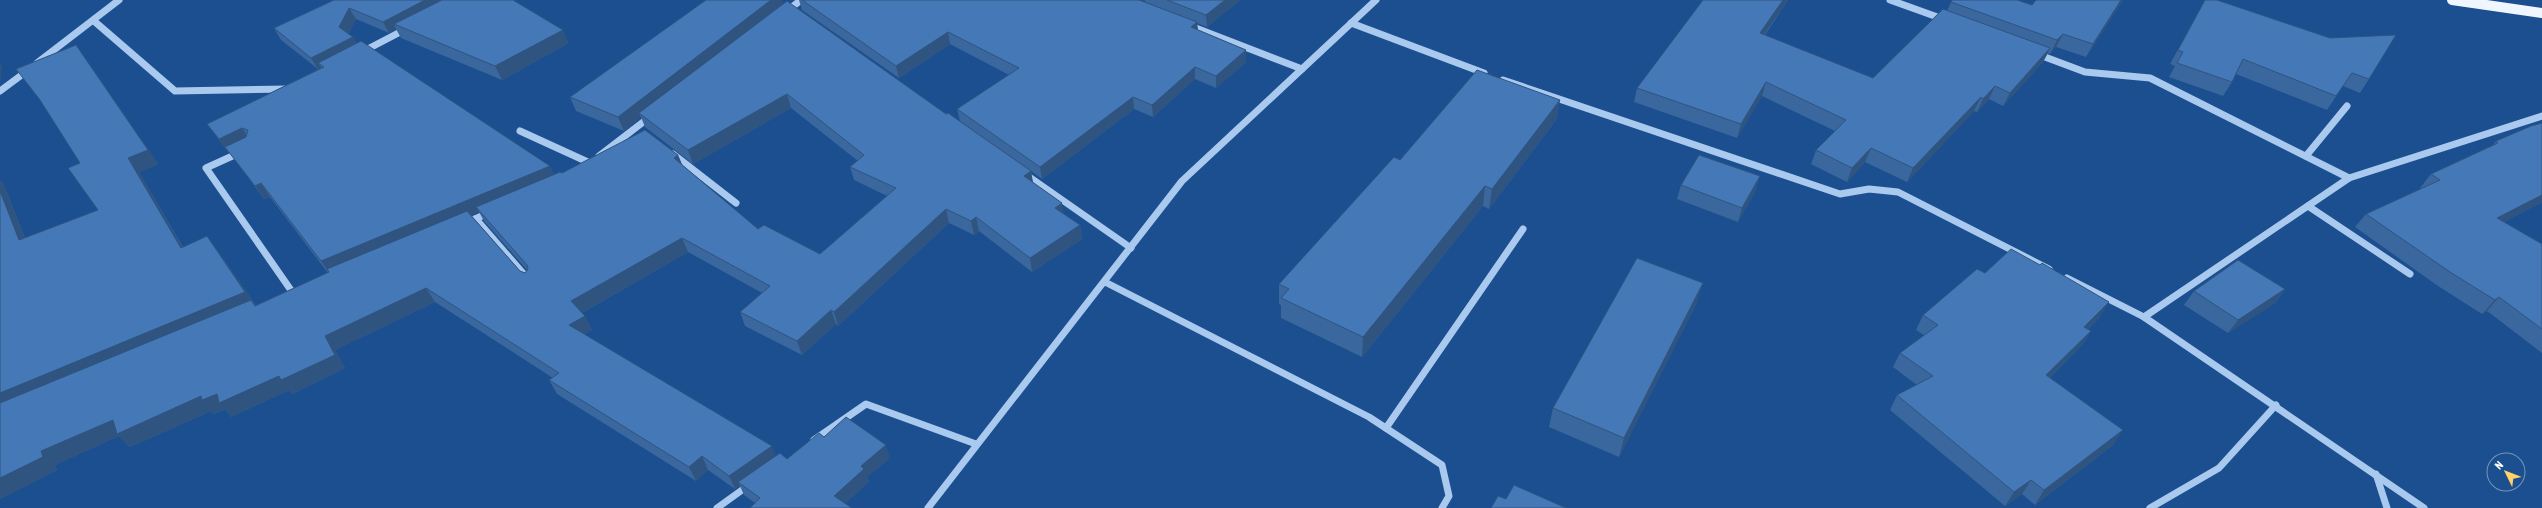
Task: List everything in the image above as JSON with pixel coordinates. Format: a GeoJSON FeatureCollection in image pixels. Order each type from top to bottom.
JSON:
{"type":"FeatureCollection","features":[{"type":"Feature","properties":{"kind":"main road"},"geometry":{"type":"LineString","coordinates":[[2452,0],[2542,13]]}},
{"type":"Feature","properties":{"kind":"street"},"geometry":{"type":"LineString","coordinates":[[0,90],[94,21],[119,0]]}},
{"type":"Feature","properties":{"kind":"street"},"geometry":{"type":"LineString","coordinates":[[779,18],[801,0]]}},
{"type":"Feature","properties":{"kind":"street"},"geometry":{"type":"LineString","coordinates":[[928,508],[976,444],[1105,282],[1182,181],[1376,0]]}},
{"type":"Feature","properties":{"kind":"street"},"geometry":{"type":"LineString","coordinates":[[1890,0],[1950,22]]}},
{"type":"Feature","properties":{"kind":"street"},"geometry":{"type":"LineString","coordinates":[[791,8],[798,13]]}},
{"type":"Feature","properties":{"kind":"street"},"geometry":{"type":"LineString","coordinates":[[94,21],[175,91],[290,88],[297,85]]}},
{"type":"Feature","properties":{"kind":"street"},"geometry":{"type":"LineString","coordinates":[[1180,22],[1302,69]]}},
{"type":"Feature","properties":{"kind":"street"},"geometry":{"type":"LineString","coordinates":[[1351,23],[1488,75]]}},
{"type":"Feature","properties":{"kind":"street"},"geometry":{"type":"LineString","coordinates":[[352,57],[415,25]]}},
{"type":"Feature","properties":{"kind":"street"},"geometry":{"type":"LineString","coordinates":[[2033,52],[2085,72],[2150,78],[2349,178]]}},
{"type":"Feature","properties":{"kind":"street"},"geometry":{"type":"LineString","coordinates":[[1496,77],[1840,194],[1869,189],[1898,192],[2144,317],[2276,404],[2424,508]]}},
{"type":"Feature","properties":{"kind":"street"},"geometry":{"type":"LineString","coordinates":[[2306,156],[2346,106]]}},
{"type":"Feature","properties":{"kind":"street"},"geometry":{"type":"LineString","coordinates":[[520,131],[587,165],[655,113]]}},
{"type":"Feature","properties":{"kind":"street"},"geometry":{"type":"LineString","coordinates":[[2144,317],[2349,178],[2542,116]]}},
{"type":"Feature","properties":{"kind":"street"},"geometry":{"type":"LineString","coordinates":[[637,127],[643,132]]}},
{"type":"Feature","properties":{"kind":"street"},"geometry":{"type":"LineString","coordinates":[[247,150],[206,168],[233,204],[295,296]]}},
{"type":"Feature","properties":{"kind":"street"},"geometry":{"type":"LineString","coordinates":[[668,151],[736,203]]}},
{"type":"Feature","properties":{"kind":"street"},"geometry":{"type":"LineString","coordinates":[[1020,170],[1131,248]]}},
{"type":"Feature","properties":{"kind":"street"},"geometry":{"type":"LineString","coordinates":[[2308,206],[2410,274]]}},
{"type":"Feature","properties":{"kind":"street"},"geometry":{"type":"LineString","coordinates":[[461,225],[497,210]]}},
{"type":"Feature","properties":{"kind":"street"},"geometry":{"type":"LineString","coordinates":[[476,219],[531,282]]}},
{"type":"Feature","properties":{"kind":"street"},"geometry":{"type":"LineString","coordinates":[[1386,428],[1523,229]]}},
{"type":"Feature","properties":{"kind":"street"},"geometry":{"type":"LineString","coordinates":[[1105,282],[1362,413],[1442,465],[1449,496],[1442,508]]}},
{"type":"Feature","properties":{"kind":"street"},"geometry":{"type":"LineString","coordinates":[[288,299],[302,293]]}},
{"type":"Feature","properties":{"kind":"street"},"geometry":{"type":"LineString","coordinates":[[807,445],[866,404],[976,444]]}},
{"type":"Feature","properties":{"kind":"street"},"geometry":{"type":"LineString","coordinates":[[2150,508],[2219,468],[2276,404]]}},
{"type":"Feature","properties":{"kind":"street"},"geometry":{"type":"LineString","coordinates":[[2376,474],[2387,508]]}},
{"type":"Feature","properties":{"kind":"street"},"geometry":{"type":"LineString","coordinates":[[717,508],[756,481]]}},
{"type":"Feature","properties":{"kind":"building"},"geometry":{"type":"Polygon","coordinates":[[[334,0],[425,0],[383,22],[349,8],[339,27],[353,37],[311,58],[274,28],[334,0]]]}},
{"type":"Feature","properties":{"kind":"building"},"geometry":{"type":"Polygon","coordinates":[[[442,0],[513,0],[563,30],[495,66],[394,24],[442,0]]]}},
{"type":"Feature","properties":{"kind":"building"},"geometry":{"type":"Polygon","coordinates":[[[706,0],[771,0],[618,117],[570,97],[706,0]]]}},
{"type":"Feature","properties":{"kind":"building"},"geometry":{"type":"Polygon","coordinates":[[[802,0],[1139,0],[1197,22],[1191,27],[1246,50],[1216,76],[1195,67],[1152,105],[1133,97],[1040,167],[957,109],[1019,68],[948,32],[896,66],[802,0]]]}},
{"type":"Feature","properties":{"kind":"building"},"geometry":{"type":"Polygon","coordinates":[[[1167,0],[1225,0],[1206,15],[1167,0]]]}},
{"type":"Feature","properties":{"kind":"building"},"geometry":{"type":"Polygon","coordinates":[[[1703,0],[1783,0],[1760,33],[1873,78],[1943,9],[2050,48],[2010,93],[1995,86],[1983,99],[1981,97],[1913,168],[1871,148],[1852,168],[1816,150],[1846,120],[1766,82],[1741,124],[1637,88],[1703,0]]]}},
{"type":"Feature","properties":{"kind":"building"},"geometry":{"type":"Polygon","coordinates":[[[1952,0],[2017,0],[2032,5],[2036,0],[2121,0],[2093,44],[2063,34],[2057,40],[1951,2],[1952,0]]]}},
{"type":"Feature","properties":{"kind":"building"},"geometry":{"type":"Polygon","coordinates":[[[2205,0],[2217,0],[2330,38],[2396,35],[2369,79],[2352,73],[2336,96],[2243,59],[2232,82],[2177,63],[2183,52],[2178,50],[2205,0]]]}},
{"type":"Feature","properties":{"kind":"building"},"geometry":{"type":"Polygon","coordinates":[[[787,1],[946,114],[948,113],[1031,171],[1024,176],[1062,203],[1055,208],[1080,225],[1030,258],[976,217],[971,221],[946,209],[834,312],[831,310],[797,341],[740,312],[770,286],[682,238],[571,301],[585,316],[569,325],[772,446],[729,476],[702,456],[689,467],[549,380],[559,373],[426,288],[325,336],[335,355],[281,380],[279,376],[219,403],[217,394],[202,400],[201,396],[117,434],[113,420],[41,451],[43,457],[0,478],[0,403],[251,300],[255,306],[329,272],[327,269],[467,211],[520,271],[525,273],[528,269],[527,265],[476,207],[560,172],[562,173],[645,130],[678,155],[674,158],[758,229],[764,225],[820,254],[896,188],[850,167],[864,155],[787,94],[688,150],[639,113],[787,1]]]}},
{"type":"Feature","properties":{"kind":"building"},"geometry":{"type":"Polygon","coordinates":[[[361,41],[550,166],[321,261],[261,183],[255,186],[225,147],[246,137],[248,130],[242,128],[219,139],[207,124],[324,67],[318,63],[361,41]]]}},
{"type":"Feature","properties":{"kind":"building"},"geometry":{"type":"Polygon","coordinates":[[[76,45],[148,150],[128,158],[181,248],[207,236],[245,292],[0,393],[0,191],[19,240],[98,210],[68,168],[80,163],[40,100],[16,69],[76,45]]]}},
{"type":"Feature","properties":{"kind":"building"},"geometry":{"type":"Polygon","coordinates":[[[1477,70],[1560,100],[1492,189],[1485,186],[1363,337],[1281,298],[1289,289],[1279,284],[1394,157],[1400,160],[1477,70]]]}},
{"type":"Feature","properties":{"kind":"building"},"geometry":{"type":"Polygon","coordinates":[[[2542,123],[2542,195],[2497,218],[2542,244],[2542,329],[2499,297],[2495,300],[2450,272],[2366,214],[2440,180],[2431,174],[2498,143],[2496,141],[2531,126],[2542,123]]]}},
{"type":"Feature","properties":{"kind":"building"},"geometry":{"type":"Polygon","coordinates":[[[1699,155],[1760,176],[1742,208],[1681,185],[1699,155]]]}},
{"type":"Feature","properties":{"kind":"building"},"geometry":{"type":"Polygon","coordinates":[[[2011,249],[2040,265],[2042,263],[2109,302],[2084,327],[2091,331],[2046,375],[2123,430],[2044,490],[2031,480],[2014,492],[1897,395],[1933,376],[1900,353],[1938,325],[1923,315],[1977,269],[1985,273],[2011,249]]]}},
{"type":"Feature","properties":{"kind":"building"},"geometry":{"type":"Polygon","coordinates":[[[1637,258],[1703,283],[1624,438],[1553,408],[1637,258]]]}},
{"type":"Feature","properties":{"kind":"building"},"geometry":{"type":"Polygon","coordinates":[[[2238,260],[2285,289],[2238,320],[2194,291],[2238,260]]]}},
{"type":"Feature","properties":{"kind":"building"},"geometry":{"type":"Polygon","coordinates":[[[846,417],[886,445],[861,466],[864,469],[834,496],[852,508],[750,508],[760,498],[738,482],[780,453],[787,459],[819,433],[824,437],[846,417]]]}},
{"type":"Feature","properties":{"kind":"building"},"geometry":{"type":"Polygon","coordinates":[[[1514,485],[1566,508],[1491,508],[1498,496],[1506,499],[1514,485]]]}}]}
